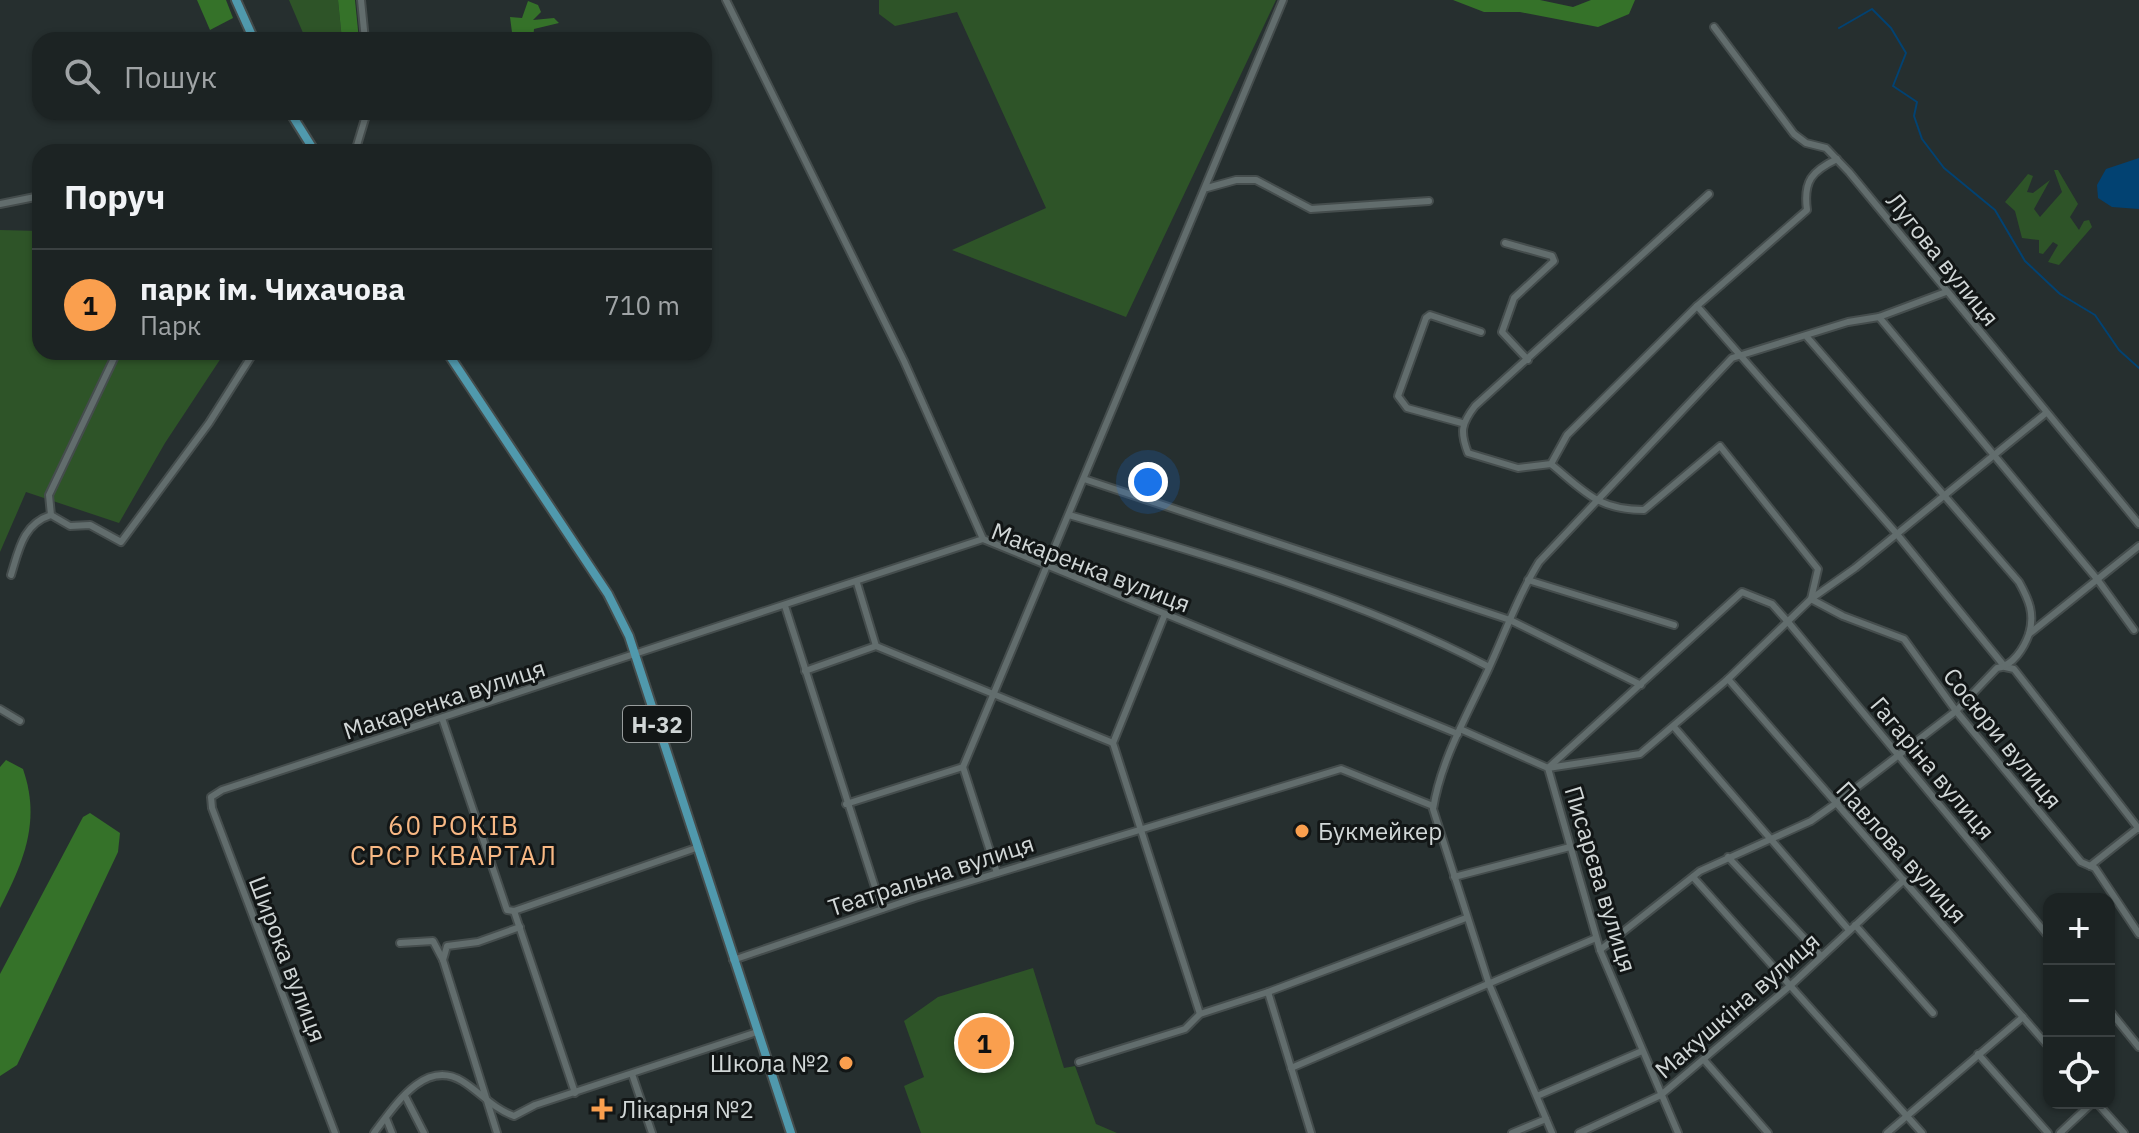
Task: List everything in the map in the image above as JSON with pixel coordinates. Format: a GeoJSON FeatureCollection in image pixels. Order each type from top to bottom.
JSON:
{"type":"FeatureCollection","features":[{"type":"Feature","properties":{"kind":"main road"},"geometry":{"type":"LineString","coordinates":[[236,0],[250,32]]}},
{"type":"Feature","properties":{"kind":"main road"},"geometry":{"type":"LineString","coordinates":[[295,120],[308,144]]}},
{"type":"Feature","properties":{"kind":"main road","name":"Н-32"},"geometry":{"type":"LineString","coordinates":[[452,360],[608,594],[636,656],[791,1133]]}},
{"type":"Feature","properties":{"kind":"street"},"geometry":{"type":"LineString","coordinates":[[361,0],[364,32]]}},
{"type":"Feature","properties":{"kind":"street"},"geometry":{"type":"LineString","coordinates":[[726,0],[904,361],[983,539]]}},
{"type":"Feature","properties":{"kind":"street"},"geometry":{"type":"LineString","coordinates":[[997,873],[963,767],[1283,0]]}},
{"type":"Feature","properties":{"kind":"street","name":"Лугова вулиця"},"geometry":{"type":"LineString","coordinates":[[1714,27],[1794,134],[1806,143],[1826,148],[1837,159],[2139,524]]}},
{"type":"Feature","properties":{"kind":"street"},"geometry":{"type":"LineString","coordinates":[[357,144],[365,120]]}},
{"type":"Feature","properties":{"kind":"street"},"geometry":{"type":"LineString","coordinates":[[1551,464],[1567,435],[1697,306],[1807,210],[1807,182],[1815,169],[1837,159]]}},
{"type":"Feature","properties":{"kind":"street"},"geometry":{"type":"LineString","coordinates":[[1207,188],[1236,180],[1256,180],[1311,209],[1429,201]]}},
{"type":"Feature","properties":{"kind":"street"},"geometry":{"type":"LineString","coordinates":[[1709,194],[1475,406],[1462,423],[1462,437],[1468,453],[1518,468],[1551,464],[1596,503],[1616,510],[1644,510],[1720,446],[1818,569],[1811,599]]}},
{"type":"Feature","properties":{"kind":"street"},"geometry":{"type":"LineString","coordinates":[[0,204],[32,198]]}},
{"type":"Feature","properties":{"kind":"street"},"geometry":{"type":"LineString","coordinates":[[1505,243],[1552,256],[1554,261],[1514,298],[1502,332],[1528,360]]}},
{"type":"Feature","properties":{"kind":"street"},"geometry":{"type":"LineString","coordinates":[[1552,1133],[1489,984],[1433,806],[1436,788],[1459,732],[1528,580],[1539,562],[1732,358],[1741,358],[1848,322],[1879,317],[1946,292]]}},
{"type":"Feature","properties":{"kind":"street"},"geometry":{"type":"LineString","coordinates":[[1697,306],[1896,533],[2005,667]]}},
{"type":"Feature","properties":{"kind":"street"},"geometry":{"type":"LineString","coordinates":[[1462,423],[1407,408],[1398,396],[1426,318],[1430,315],[1481,332]]}},
{"type":"Feature","properties":{"kind":"street"},"geometry":{"type":"LineString","coordinates":[[1879,317],[2097,579],[2134,630]]}},
{"type":"Feature","properties":{"kind":"street"},"geometry":{"type":"LineString","coordinates":[[1807,337],[2019,582],[2029,600],[2033,621],[2025,646],[2005,667]]}},
{"type":"Feature","properties":{"kind":"street"},"geometry":{"type":"LineString","coordinates":[[51,515],[49,495],[113,360]]}},
{"type":"Feature","properties":{"kind":"street"},"geometry":{"type":"LineString","coordinates":[[11,575],[24,536],[35,520],[51,515],[70,526],[90,525],[121,542],[209,423],[249,360]]}},
{"type":"Feature","properties":{"kind":"street"},"geometry":{"type":"LineString","coordinates":[[1548,768],[1640,754],[1728,679],[1811,599],[2046,413]]}},
{"type":"Feature","properties":{"kind":"street"},"geometry":{"type":"LineString","coordinates":[[1084,479],[1510,620],[1641,685],[1548,768]]}},
{"type":"Feature","properties":{"kind":"street"},"geometry":{"type":"LineString","coordinates":[[1069,515],[1186,549],[1318,595],[1489,667]]}},
{"type":"Feature","properties":{"kind":"street","name":"Макаренка вулиця"},"geometry":{"type":"LineString","coordinates":[[211,797],[222,790],[636,656],[983,539],[1459,732]]}},
{"type":"Feature","properties":{"kind":"street"},"geometry":{"type":"LineString","coordinates":[[2029,634],[2139,546]]}},
{"type":"Feature","properties":{"kind":"street"},"geometry":{"type":"LineString","coordinates":[[1528,580],[1674,625]]}},
{"type":"Feature","properties":{"kind":"street"},"geometry":{"type":"LineString","coordinates":[[857,583],[876,646]]}},
{"type":"Feature","properties":{"kind":"street","name":"Гагаріна вулиця"},"geometry":{"type":"LineString","coordinates":[[1641,685],[1742,592],[1772,604],[2043,930]]}},
{"type":"Feature","properties":{"kind":"street","name":"Сосюри вулиця"},"geometry":{"type":"LineString","coordinates":[[1811,599],[1904,639],[1956,711],[2081,862],[2095,868],[2139,934]]}},
{"type":"Feature","properties":{"kind":"street"},"geometry":{"type":"LineString","coordinates":[[785,606],[882,909]]}},
{"type":"Feature","properties":{"kind":"street"},"geometry":{"type":"LineString","coordinates":[[1165,614],[1113,743],[1200,1014]]}},
{"type":"Feature","properties":{"kind":"street"},"geometry":{"type":"LineString","coordinates":[[805,671],[876,646],[1113,743]]}},
{"type":"Feature","properties":{"kind":"street"},"geometry":{"type":"LineString","coordinates":[[1600,950],[1693,877],[1728,857],[1811,821],[1835,804],[1956,711],[1997,668],[2014,669],[2138,828],[2090,866]]}},
{"type":"Feature","properties":{"kind":"street","name":"Павлова вулиця"},"geometry":{"type":"LineString","coordinates":[[1728,679],[2043,1040]]}},
{"type":"Feature","properties":{"kind":"street"},"geometry":{"type":"LineString","coordinates":[[0,709],[20,721]]}},
{"type":"Feature","properties":{"kind":"street"},"geometry":{"type":"LineString","coordinates":[[442,718],[507,910],[514,911],[696,848]]}},
{"type":"Feature","properties":{"kind":"street"},"geometry":{"type":"LineString","coordinates":[[1674,727],[1772,840],[1933,1013]]}},
{"type":"Feature","properties":{"kind":"street","name":"Писарєва вулиця"},"geometry":{"type":"LineString","coordinates":[[1459,732],[1548,768],[1600,950],[1678,1133]]}},
{"type":"Feature","properties":{"kind":"street"},"geometry":{"type":"LineString","coordinates":[[846,804],[963,767]]}},
{"type":"Feature","properties":{"kind":"street","name":"Театральна вулиця"},"geometry":{"type":"LineString","coordinates":[[733,960],[882,909],[1341,769],[1433,806]]}},
{"type":"Feature","properties":{"kind":"street","name":"Широка вулиця"},"geometry":{"type":"LineString","coordinates":[[211,797],[212,808],[335,1133]]}},
{"type":"Feature","properties":{"kind":"street"},"geometry":{"type":"LineString","coordinates":[[1454,877],[1570,847]]}},
{"type":"Feature","properties":{"kind":"street"},"geometry":{"type":"LineString","coordinates":[[1728,857],[1821,956]]}},
{"type":"Feature","properties":{"kind":"street"},"geometry":{"type":"LineString","coordinates":[[1693,877],[1922,1133]]}},
{"type":"Feature","properties":{"kind":"street","name":"Макушкіна вулиця"},"geometry":{"type":"LineString","coordinates":[[1579,1133],[1661,1095],[1705,1061],[1904,880]]}},
{"type":"Feature","properties":{"kind":"street"},"geometry":{"type":"LineString","coordinates":[[514,911],[575,1093]]}},
{"type":"Feature","properties":{"kind":"street"},"geometry":{"type":"LineString","coordinates":[[1079,1062],[1185,1029],[1200,1014],[1466,918]]}},
{"type":"Feature","properties":{"kind":"street"},"geometry":{"type":"LineString","coordinates":[[443,960],[447,946],[478,942],[520,927]]}},
{"type":"Feature","properties":{"kind":"street"},"geometry":{"type":"LineString","coordinates":[[1291,1068],[1596,938]]}},
{"type":"Feature","properties":{"kind":"street"},"geometry":{"type":"LineString","coordinates":[[400,943],[433,941],[443,960],[497,1133]]}},
{"type":"Feature","properties":{"kind":"street"},"geometry":{"type":"LineString","coordinates":[[1268,992],[1311,1133]]}},
{"type":"Feature","properties":{"kind":"street"},"geometry":{"type":"LineString","coordinates":[[1887,1133],[2023,1017]]}},
{"type":"Feature","properties":{"kind":"street"},"geometry":{"type":"LineString","coordinates":[[2115,1017],[2139,1047]]}},
{"type":"Feature","properties":{"kind":"street"},"geometry":{"type":"LineString","coordinates":[[374,1133],[405,1096],[426,1078],[443,1073],[463,1081],[488,1103],[514,1116],[757,1032]]}},
{"type":"Feature","properties":{"kind":"street"},"geometry":{"type":"LineString","coordinates":[[1537,1096],[1642,1051]]}},
{"type":"Feature","properties":{"kind":"street"},"geometry":{"type":"LineString","coordinates":[[1978,1054],[2048,1133]]}},
{"type":"Feature","properties":{"kind":"street"},"geometry":{"type":"LineString","coordinates":[[1705,1061],[1768,1133]]}},
{"type":"Feature","properties":{"kind":"street"},"geometry":{"type":"LineString","coordinates":[[632,1074],[652,1133]]}},
{"type":"Feature","properties":{"kind":"street"},"geometry":{"type":"LineString","coordinates":[[405,1096],[424,1133]]}},
{"type":"Feature","properties":{"kind":"street"},"geometry":{"type":"LineString","coordinates":[[2060,1133],[2088,1109]]}},
{"type":"Feature","properties":{"kind":"street"},"geometry":{"type":"LineString","coordinates":[[2101,1109],[2124,1133]]}},
{"type":"Feature","properties":{"kind":"street"},"geometry":{"type":"LineString","coordinates":[[386,1118],[392,1133]]}},
{"type":"Feature","properties":{"kind":"street"},"geometry":{"type":"LineString","coordinates":[[1512,1133],[1546,1119]]}},
{"type":"Feature","properties":{"kind":"green space"},"geometry":{"type":"Polygon","coordinates":[[[197,0],[226,0],[233,18],[210,30],[197,0]]]}},
{"type":"Feature","properties":{"kind":"green space"},"geometry":{"type":"Polygon","coordinates":[[[289,0],[338,0],[341,32],[303,32],[289,0]]]}},
{"type":"Feature","properties":{"kind":"green space"},"geometry":{"type":"Polygon","coordinates":[[[338,0],[355,0],[358,32],[341,32],[338,0]]]}},
{"type":"Feature","properties":{"kind":"green space"},"geometry":{"type":"Polygon","coordinates":[[[879,0],[1276,0],[1126,317],[952,250],[1046,208],[957,12],[895,26],[879,14],[879,0]]]}},
{"type":"Feature","properties":{"kind":"green space"},"geometry":{"type":"Polygon","coordinates":[[[1453,0],[1540,0],[1573,7],[1591,0],[1635,0],[1629,14],[1598,27],[1520,12],[1484,12],[1453,0]]]}},
{"type":"Feature","properties":{"kind":"green space"},"geometry":{"type":"Polygon","coordinates":[[[528,1],[538,5],[541,12],[533,20],[554,18],[559,23],[534,29],[534,32],[512,32],[510,17],[522,18],[528,1]]]}},
{"type":"Feature","properties":{"kind":"green space"},"geometry":{"type":"Polygon","coordinates":[[[2054,170],[2058,170],[2078,204],[2070,217],[2079,230],[2084,221],[2089,220],[2092,227],[2059,265],[2048,262],[2058,245],[2053,242],[2043,254],[2039,253],[2039,240],[2022,238],[2015,211],[2005,202],[2028,174],[2033,176],[2027,192],[2033,193],[2050,180],[2034,209],[2040,217],[2062,192],[2054,170]]]}},
{"type":"Feature","properties":{"kind":"green space"},"geometry":{"type":"Polygon","coordinates":[[[0,230],[32,231],[32,360],[220,360],[165,443],[119,523],[26,492],[0,552],[0,230]]]}},
{"type":"Feature","properties":{"kind":"green space"},"geometry":{"type":"Polygon","coordinates":[[[6,760],[23,769],[28,788],[30,823],[23,857],[0,908],[0,767],[6,760]]]}},
{"type":"Feature","properties":{"kind":"green space"},"geometry":{"type":"Polygon","coordinates":[[[90,813],[120,833],[118,852],[17,1065],[0,1076],[0,974],[83,817],[90,813]]]}},
{"type":"Feature","properties":{"kind":"green space"},"geometry":{"type":"Polygon","coordinates":[[[1033,968],[1064,1068],[1075,1066],[1096,1124],[1117,1133],[921,1133],[904,1086],[924,1077],[904,1021],[938,997],[1033,968]]]}},
{"type":"Feature","properties":{"kind":"water"},"geometry":{"type":"Polygon","coordinates":[[[2139,158],[2139,209],[2112,207],[2098,198],[2097,185],[2106,169],[2139,158]]]}},
{"type":"Feature","properties":{"kind":"waterway"},"geometry":{"type":"LineString","coordinates":[[1839,28],[1872,9],[1891,28],[1906,53],[1893,86],[1917,102],[1914,116],[1922,139],[1944,168],[1995,210],[2025,261],[2060,294],[2095,315],[2119,350],[2139,368]]}},
{"type":"Feature","properties":{"kind":"place","name":"Букмейкер"},"geometry":{"type":"Point","coordinates":[1302,831]}},
{"type":"Feature","properties":{"kind":"place","name":"парк ім. Чихачова"},"geometry":{"type":"Point","coordinates":[984,1043]}},
{"type":"Feature","properties":{"kind":"place","name":"Школа №2"},"geometry":{"type":"Point","coordinates":[846,1063]}},
{"type":"Feature","properties":{"kind":"place","name":"Лікарня №2"},"geometry":{"type":"Point","coordinates":[602,1109]}},
{"type":"Feature","properties":{"kind":"district","name":"60 РОКІВ СРСР КВАРТАЛ"},"geometry":{"type":"Point","coordinates":[454,840]}}]}
